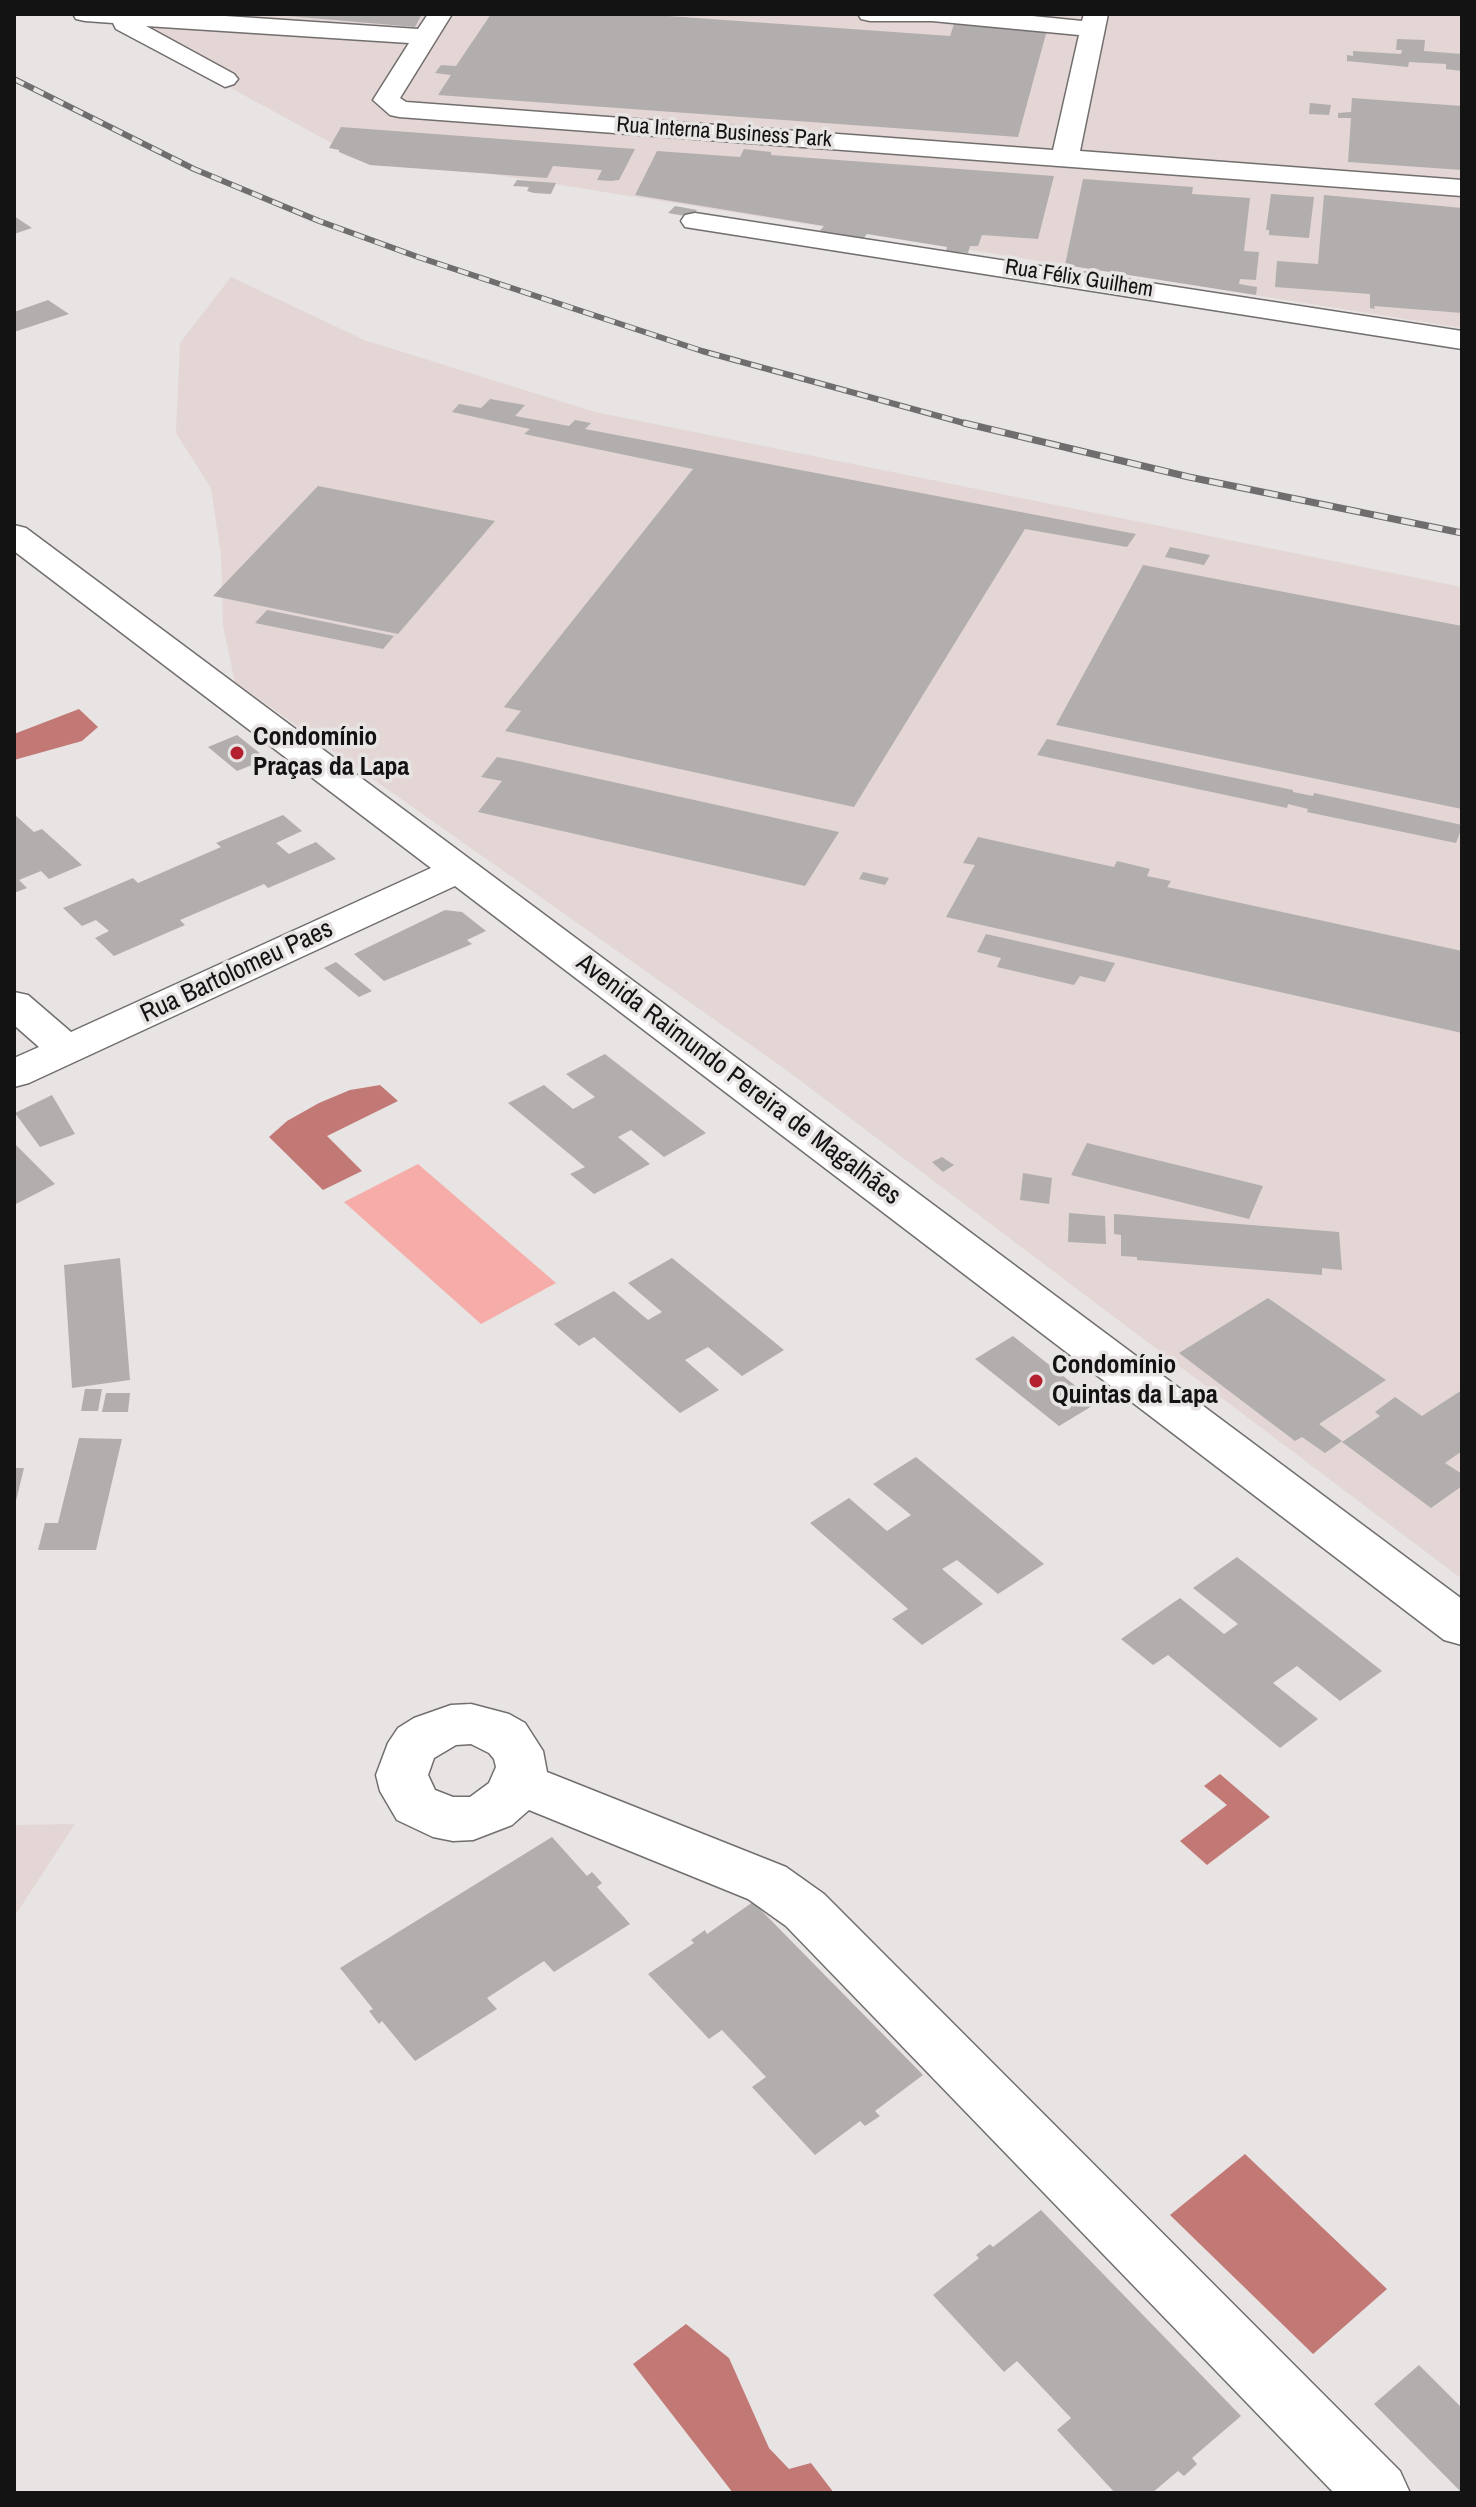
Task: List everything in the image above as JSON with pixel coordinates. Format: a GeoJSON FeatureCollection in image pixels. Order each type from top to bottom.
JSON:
{"type":"FeatureCollection","features":[{"type":"Feature","properties":{"kind":"street"},"geometry":{"type":"LineString","coordinates":[[85,14],[420,47]]}},
{"type":"Feature","properties":{"kind":"street"},"geometry":{"type":"LineString","coordinates":[[420,47],[440,14]]}},
{"type":"Feature","properties":{"kind":"street"},"geometry":{"type":"LineString","coordinates":[[870,14],[1094,21],[1065,157]]}},
{"type":"Feature","properties":{"kind":"street"},"geometry":{"type":"LineString","coordinates":[[113,17],[225,79]]}},
{"type":"Feature","properties":{"kind":"street"},"geometry":{"type":"LineString","coordinates":[[158,42],[420,47]]}},
{"type":"Feature","properties":{"kind":"street","name":"Rua Interna Business Park"},"geometry":{"type":"LineString","coordinates":[[420,47],[386,100],[399,109],[1462,188]]}},
{"type":"Feature","properties":{"kind":"street","name":"Rua Félix Guilhem"},"geometry":{"type":"LineString","coordinates":[[695,221],[1462,340]]}},
{"type":"Feature","properties":{"kind":"street","name":"Avenida Raimundo Pereira de Magalhães"},"geometry":{"type":"LineString","coordinates":[[14,535],[1462,1626]]}},
{"type":"Feature","properties":{"kind":"street","name":"Rua Bartolomeu Paes"},"geometry":{"type":"LineString","coordinates":[[14,1074],[459,870]]}},
{"type":"Feature","properties":{"kind":"street"},"geometry":{"type":"LineString","coordinates":[[14,1004],[67,1050]]}},
{"type":"Feature","properties":{"kind":"street"},"geometry":{"type":"LineString","coordinates":[[518,1783],[767,1883],[805,1910],[1378,2493]]}},
{"type":"Feature","properties":{"kind":"shaded area"},"geometry":{"type":"Polygon","coordinates":[[[96,14],[1462,14],[1462,328],[346,151],[96,14]]]}},
{"type":"Feature","properties":{"kind":"shaded area"},"geometry":{"type":"Polygon","coordinates":[[[231,277],[364,340],[595,412],[1462,587],[1462,1579],[789,1072],[235,682],[223,626],[221,556],[211,488],[176,433],[180,343],[231,277]]]}},
{"type":"Feature","properties":{"kind":"shaded area"},"geometry":{"type":"Polygon","coordinates":[[[79,709],[98,727],[82,741],[14,760],[14,734],[79,709]]]}},
{"type":"Feature","properties":{"kind":"shaded area"},"geometry":{"type":"Polygon","coordinates":[[[380,1085],[398,1101],[327,1136],[362,1171],[323,1190],[269,1137],[287,1121],[319,1103],[350,1090],[380,1085]]]}},
{"type":"Feature","properties":{"kind":"shaded area"},"geometry":{"type":"Polygon","coordinates":[[[418,1164],[556,1283],[481,1324],[344,1202],[418,1164]]]}},
{"type":"Feature","properties":{"kind":"shaded area"},"geometry":{"type":"Polygon","coordinates":[[[1220,1774],[1270,1817],[1207,1865],[1180,1841],[1227,1805],[1204,1786],[1220,1774]]]}},
{"type":"Feature","properties":{"kind":"shaded area"},"geometry":{"type":"Polygon","coordinates":[[[75,1824],[14,1917],[14,1825],[75,1824]]]}},
{"type":"Feature","properties":{"kind":"shaded area"},"geometry":{"type":"Polygon","coordinates":[[[1245,2154],[1387,2289],[1313,2354],[1170,2215],[1245,2154]]]}},
{"type":"Feature","properties":{"kind":"shaded area"},"geometry":{"type":"Polygon","coordinates":[[[686,2324],[729,2358],[769,2448],[789,2469],[811,2463],[834,2493],[733,2493],[633,2364],[686,2324]]]}},
{"type":"Feature","properties":{"kind":"building"},"geometry":{"type":"Polygon","coordinates":[[[265,14],[422,14],[415,27],[265,14]]]}},
{"type":"Feature","properties":{"kind":"building"},"geometry":{"type":"Polygon","coordinates":[[[491,14],[670,14],[668,16],[950,36],[954,24],[1047,30],[1018,137],[438,95],[451,75],[435,73],[441,65],[456,66],[491,14]]]}},
{"type":"Feature","properties":{"kind":"building"},"geometry":{"type":"Polygon","coordinates":[[[1397,39],[1425,40],[1424,51],[1462,54],[1462,71],[1446,69],[1446,64],[1409,62],[1408,67],[1347,61],[1347,55],[1353,56],[1353,51],[1401,54],[1402,50],[1396,50],[1397,39]]]}},
{"type":"Feature","properties":{"kind":"building"},"geometry":{"type":"Polygon","coordinates":[[[1352,98],[1462,106],[1462,170],[1348,162],[1351,118],[1338,118],[1338,113],[1351,112],[1352,98]]]}},
{"type":"Feature","properties":{"kind":"building"},"geometry":{"type":"Polygon","coordinates":[[[1310,103],[1331,105],[1329,115],[1309,114],[1310,103]]]}},
{"type":"Feature","properties":{"kind":"building"},"geometry":{"type":"Polygon","coordinates":[[[341,127],[635,149],[619,180],[611,181],[597,180],[602,170],[553,166],[547,178],[370,165],[329,148],[341,127]]]}},
{"type":"Feature","properties":{"kind":"building"},"geometry":{"type":"Polygon","coordinates":[[[744,149],[771,152],[771,155],[1054,176],[1038,239],[982,235],[978,246],[970,246],[968,253],[867,234],[858,245],[814,237],[824,226],[635,195],[657,151],[740,157],[744,149]]]}},
{"type":"Feature","properties":{"kind":"building"},"geometry":{"type":"Polygon","coordinates":[[[1083,179],[1193,187],[1192,194],[1250,198],[1244,251],[1259,252],[1256,280],[1240,279],[1239,284],[1257,287],[1256,295],[1065,265],[1083,179]]]}},
{"type":"Feature","properties":{"kind":"building"},"geometry":{"type":"Polygon","coordinates":[[[517,180],[556,183],[551,194],[534,193],[527,191],[529,187],[513,186],[517,180]]]}},
{"type":"Feature","properties":{"kind":"building"},"geometry":{"type":"Polygon","coordinates":[[[1271,194],[1314,197],[1309,238],[1269,235],[1269,230],[1266,230],[1271,194]]]}},
{"type":"Feature","properties":{"kind":"building"},"geometry":{"type":"Polygon","coordinates":[[[1324,195],[1462,208],[1462,313],[1374,306],[1375,309],[1370,308],[1370,294],[1275,287],[1277,261],[1318,264],[1324,195]]]}},
{"type":"Feature","properties":{"kind":"building"},"geometry":{"type":"Polygon","coordinates":[[[675,206],[697,210],[691,217],[668,213],[675,206]]]}},
{"type":"Feature","properties":{"kind":"building"},"geometry":{"type":"Polygon","coordinates":[[[14,216],[32,228],[14,234],[14,216]]]}},
{"type":"Feature","properties":{"kind":"building"},"geometry":{"type":"Polygon","coordinates":[[[48,300],[69,314],[14,332],[14,312],[48,300]]]}},
{"type":"Feature","properties":{"kind":"building"},"geometry":{"type":"Polygon","coordinates":[[[490,399],[525,405],[515,416],[569,426],[575,420],[591,423],[585,429],[1136,534],[1127,547],[1025,529],[854,807],[505,731],[521,711],[504,707],[693,469],[524,434],[530,429],[452,412],[459,404],[481,408],[490,399]]]}},
{"type":"Feature","properties":{"kind":"building"},"geometry":{"type":"Polygon","coordinates":[[[318,486],[495,521],[398,634],[213,596],[318,486]]]}},
{"type":"Feature","properties":{"kind":"building"},"geometry":{"type":"Polygon","coordinates":[[[1170,547],[1210,555],[1204,565],[1165,557],[1170,547]]]}},
{"type":"Feature","properties":{"kind":"building"},"geometry":{"type":"Polygon","coordinates":[[[1143,565],[1462,626],[1462,809],[1056,725],[1143,565]]]}},
{"type":"Feature","properties":{"kind":"building"},"geometry":{"type":"Polygon","coordinates":[[[267,610],[394,636],[383,649],[255,623],[267,610]]]}},
{"type":"Feature","properties":{"kind":"building","name":"Condomínio Praças da Lapa"},"geometry":{"type":"Polygon","coordinates":[[[237,735],[267,759],[237,771],[208,747],[237,735]]]}},
{"type":"Feature","properties":{"kind":"building"},"geometry":{"type":"Polygon","coordinates":[[[1047,739],[1293,792],[1313,796],[1314,793],[1462,827],[1456,843],[1307,812],[1308,809],[1288,804],[1287,808],[1037,755],[1047,739]]]}},
{"type":"Feature","properties":{"kind":"building"},"geometry":{"type":"Polygon","coordinates":[[[497,757],[839,832],[805,886],[478,812],[502,781],[481,777],[497,757]]]}},
{"type":"Feature","properties":{"kind":"building"},"geometry":{"type":"Polygon","coordinates":[[[14,814],[34,832],[42,829],[82,865],[49,879],[41,871],[19,880],[27,888],[14,893],[14,814]]]}},
{"type":"Feature","properties":{"kind":"building"},"geometry":{"type":"Polygon","coordinates":[[[283,815],[302,831],[276,843],[289,854],[316,842],[336,859],[268,888],[264,884],[180,920],[185,925],[114,956],[95,938],[109,931],[96,920],[82,926],[63,908],[133,878],[138,883],[221,847],[216,843],[283,815]]]}},
{"type":"Feature","properties":{"kind":"building"},"geometry":{"type":"Polygon","coordinates":[[[978,837],[1114,867],[1117,861],[1150,869],[1147,876],[1171,881],[1167,887],[1462,951],[1462,1033],[946,917],[975,865],[963,863],[978,837]]]}},
{"type":"Feature","properties":{"kind":"building"},"geometry":{"type":"Polygon","coordinates":[[[863,872],[889,878],[885,885],[859,879],[863,872]]]}},
{"type":"Feature","properties":{"kind":"building"},"geometry":{"type":"Polygon","coordinates":[[[445,910],[462,912],[486,931],[467,940],[472,944],[384,981],[354,954],[445,910]]]}},
{"type":"Feature","properties":{"kind":"building"},"geometry":{"type":"Polygon","coordinates":[[[986,934],[1115,963],[1105,982],[1080,976],[1074,985],[997,967],[1001,958],[977,952],[986,934]]]}},
{"type":"Feature","properties":{"kind":"building"},"geometry":{"type":"Polygon","coordinates":[[[336,962],[372,991],[359,997],[324,968],[336,962]]]}},
{"type":"Feature","properties":{"kind":"building"},"geometry":{"type":"Polygon","coordinates":[[[605,1054],[706,1133],[664,1157],[631,1130],[618,1137],[650,1164],[594,1194],[570,1174],[585,1167],[508,1103],[544,1085],[573,1109],[595,1097],[566,1074],[605,1054]]]}},
{"type":"Feature","properties":{"kind":"building"},"geometry":{"type":"Polygon","coordinates":[[[52,1095],[75,1134],[40,1147],[15,1113],[52,1095]]]}},
{"type":"Feature","properties":{"kind":"building"},"geometry":{"type":"Polygon","coordinates":[[[14,1143],[55,1184],[14,1205],[14,1143]]]}},
{"type":"Feature","properties":{"kind":"building"},"geometry":{"type":"Polygon","coordinates":[[[1087,1143],[1263,1186],[1249,1219],[1071,1175],[1087,1143]]]}},
{"type":"Feature","properties":{"kind":"building"},"geometry":{"type":"Polygon","coordinates":[[[942,1157],[954,1165],[943,1172],[932,1162],[942,1157]]]}},
{"type":"Feature","properties":{"kind":"building"},"geometry":{"type":"Polygon","coordinates":[[[1023,1173],[1052,1178],[1049,1204],[1020,1200],[1023,1173]]]}},
{"type":"Feature","properties":{"kind":"building"},"geometry":{"type":"Polygon","coordinates":[[[1069,1213],[1105,1216],[1106,1244],[1068,1242],[1069,1213]]]}},
{"type":"Feature","properties":{"kind":"building"},"geometry":{"type":"Polygon","coordinates":[[[1114,1214],[1339,1232],[1342,1270],[1322,1268],[1322,1275],[1137,1260],[1137,1257],[1121,1256],[1121,1235],[1114,1234],[1114,1214]]]}},
{"type":"Feature","properties":{"kind":"building"},"geometry":{"type":"Polygon","coordinates":[[[120,1258],[130,1380],[72,1388],[64,1265],[120,1258]]]}},
{"type":"Feature","properties":{"kind":"building"},"geometry":{"type":"Polygon","coordinates":[[[672,1258],[784,1350],[742,1376],[708,1347],[685,1360],[719,1390],[680,1413],[594,1337],[579,1346],[554,1324],[614,1291],[648,1320],[662,1312],[628,1283],[672,1258]]]}},
{"type":"Feature","properties":{"kind":"building"},"geometry":{"type":"Polygon","coordinates":[[[1268,1298],[1386,1380],[1319,1424],[1342,1441],[1325,1453],[1302,1437],[1295,1441],[1179,1353],[1268,1298]]]}},
{"type":"Feature","properties":{"kind":"building","name":"Condomínio Quintas da Lapa"},"geometry":{"type":"Polygon","coordinates":[[[1013,1336],[1097,1403],[1059,1426],[975,1359],[1013,1336]]]}},
{"type":"Feature","properties":{"kind":"building"},"geometry":{"type":"Polygon","coordinates":[[[85,1389],[102,1389],[98,1411],[81,1411],[85,1389]]]}},
{"type":"Feature","properties":{"kind":"building"},"geometry":{"type":"Polygon","coordinates":[[[1462,1390],[1462,1455],[1459,1453],[1445,1463],[1462,1474],[1462,1486],[1431,1508],[1342,1442],[1380,1416],[1375,1412],[1395,1397],[1422,1416],[1462,1390]]]}},
{"type":"Feature","properties":{"kind":"building"},"geometry":{"type":"Polygon","coordinates":[[[106,1393],[130,1393],[128,1412],[102,1412],[106,1393]]]}},
{"type":"Feature","properties":{"kind":"building"},"geometry":{"type":"Polygon","coordinates":[[[79,1438],[122,1439],[96,1550],[38,1550],[45,1523],[58,1523],[79,1438]]]}},
{"type":"Feature","properties":{"kind":"building"},"geometry":{"type":"Polygon","coordinates":[[[916,1457],[1044,1564],[998,1594],[957,1560],[942,1569],[983,1604],[922,1645],[892,1619],[908,1609],[810,1523],[849,1498],[887,1531],[911,1515],[873,1484],[916,1457]]]}},
{"type":"Feature","properties":{"kind":"building"},"geometry":{"type":"Polygon","coordinates":[[[14,1468],[24,1468],[15,1505],[14,1505],[14,1468]]]}},
{"type":"Feature","properties":{"kind":"building"},"geometry":{"type":"Polygon","coordinates":[[[1237,1557],[1382,1671],[1340,1701],[1297,1666],[1273,1683],[1318,1719],[1280,1748],[1168,1655],[1153,1665],[1121,1639],[1180,1598],[1224,1634],[1238,1624],[1193,1588],[1237,1557]]]}},
{"type":"Feature","properties":{"kind":"building"},"geometry":{"type":"Polygon","coordinates":[[[552,1837],[587,1876],[592,1872],[602,1883],[597,1887],[630,1924],[554,1972],[544,1961],[487,1998],[497,2009],[415,2061],[382,2021],[379,2024],[369,2011],[373,2009],[340,1968],[552,1837]]]}},
{"type":"Feature","properties":{"kind":"building"},"geometry":{"type":"Polygon","coordinates":[[[753,1902],[923,2075],[875,2111],[880,2116],[865,2126],[860,2121],[815,2155],[752,2087],[766,2077],[722,2030],[709,2039],[648,1974],[694,1943],[691,1940],[705,1930],[707,1934],[753,1902]]]}},
{"type":"Feature","properties":{"kind":"building"},"geometry":{"type":"Polygon","coordinates":[[[1041,2210],[1241,2416],[1192,2458],[1197,2464],[1184,2476],[1178,2471],[1152,2493],[1115,2493],[1057,2430],[1071,2418],[1017,2361],[1004,2372],[933,2295],[979,2258],[976,2255],[990,2244],[993,2247],[1041,2210]]]}},
{"type":"Feature","properties":{"kind":"building"},"geometry":{"type":"Polygon","coordinates":[[[1419,2365],[1462,2408],[1462,2493],[1374,2404],[1419,2365]]]}},
{"type":"Feature","properties":{"kind":"railway"},"geometry":{"type":"LineString","coordinates":[[14,79],[194,169],[319,221],[418,257],[702,351],[971,425]]}},
{"type":"Feature","properties":{"kind":"railway"},"geometry":{"type":"LineString","coordinates":[[964,423],[1189,477],[1462,533]]}},
{"type":"Feature","properties":{"kind":"place","name":"Condomínio Praças da Lapa"},"geometry":{"type":"Point","coordinates":[237,753]}},
{"type":"Feature","properties":{"kind":"place","name":"Condomínio Quintas da Lapa"},"geometry":{"type":"Point","coordinates":[1036,1381]}}]}
